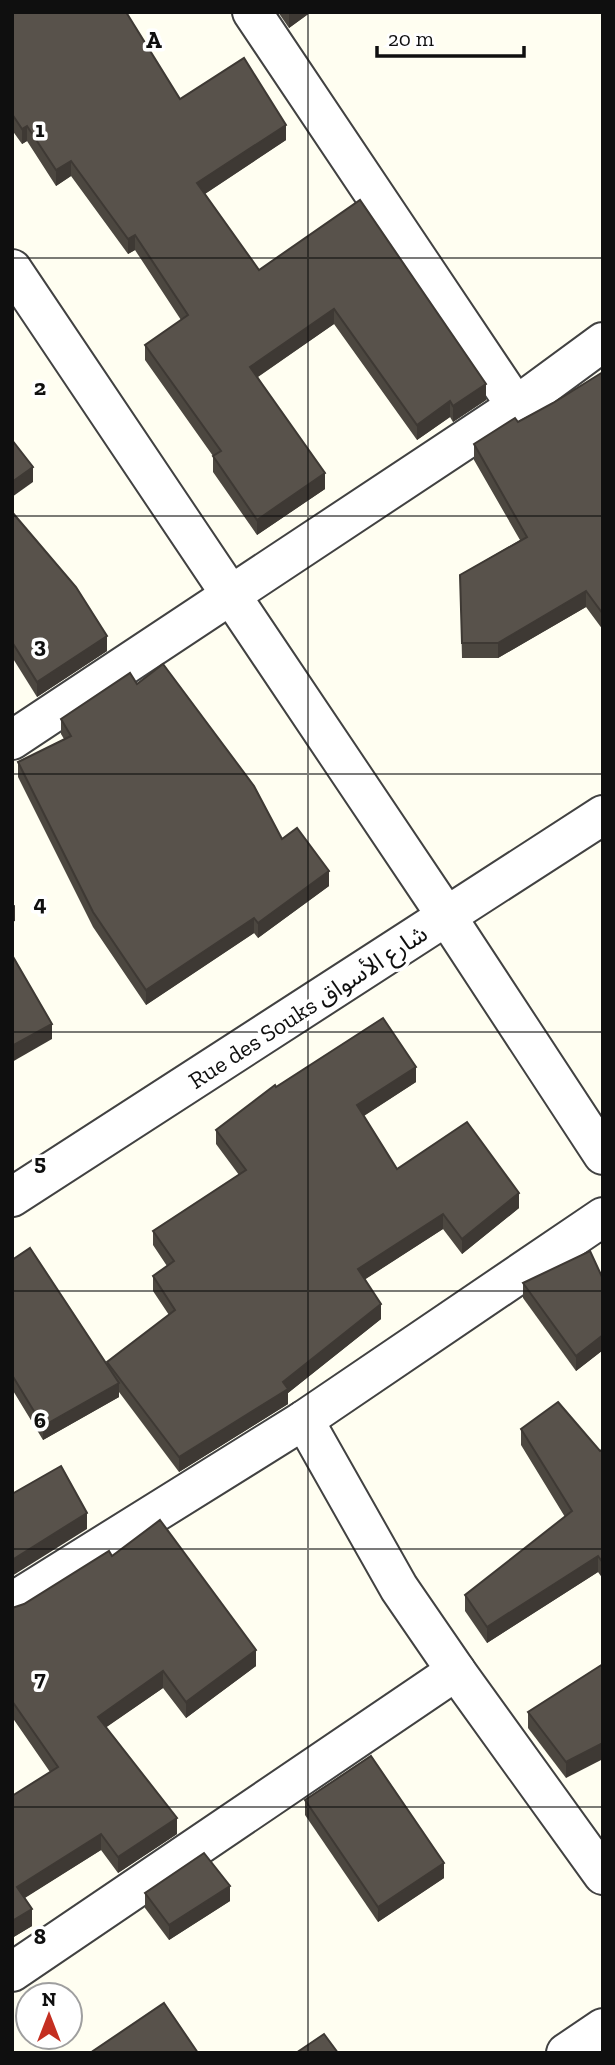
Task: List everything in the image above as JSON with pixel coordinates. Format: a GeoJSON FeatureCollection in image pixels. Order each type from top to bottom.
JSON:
{"type":"FeatureCollection","features":[{"type":"Feature","properties":{"kind":"street"},"geometry":{"type":"LineString","coordinates":[[252,12],[516,406]]}},
{"type":"Feature","properties":{"kind":"street"},"geometry":{"type":"LineString","coordinates":[[12,270],[447,917],[603,1155]]}},
{"type":"Feature","properties":{"kind":"street"},"geometry":{"type":"LineString","coordinates":[[12,740],[516,406],[603,342]]}},
{"type":"Feature","properties":{"kind":"street","name":"Rue des Souks شارع الأسواق"},"geometry":{"type":"LineString","coordinates":[[12,1197],[603,815]]}},
{"type":"Feature","properties":{"kind":"street"},"geometry":{"type":"LineString","coordinates":[[12,1602],[304,1420],[603,1217]]}},
{"type":"Feature","properties":{"kind":"street"},"geometry":{"type":"LineString","coordinates":[[304,1420],[400,1588],[456,1671],[603,1875]]}},
{"type":"Feature","properties":{"kind":"street"},"geometry":{"type":"LineString","coordinates":[[12,1972],[456,1671]]}},
{"type":"Feature","properties":{"kind":"street"},"geometry":{"type":"LineString","coordinates":[[566,2053],[603,2028]]}},
{"type":"Feature","properties":{"kind":"building"},"geometry":{"type":"Polygon","coordinates":[[[12,12],[126,12],[180,99],[244,58],[286,125],[197,183],[259,270],[360,200],[486,384],[453,406],[450,401],[417,425],[334,309],[250,367],[325,473],[257,520],[213,456],[221,451],[145,345],[188,315],[135,235],[128,239],[71,161],[56,170],[27,126],[22,129],[12,114],[12,12]]]}},
{"type":"Feature","properties":{"kind":"building"},"geometry":{"type":"Polygon","coordinates":[[[603,372],[603,614],[586,591],[498,643],[462,643],[460,575],[527,537],[474,444],[515,418],[518,422],[603,372]]]}},
{"type":"Feature","properties":{"kind":"building"},"geometry":{"type":"Polygon","coordinates":[[[12,440],[33,467],[12,482],[12,440]]]}},
{"type":"Feature","properties":{"kind":"building"},"geometry":{"type":"Polygon","coordinates":[[[12,512],[76,587],[107,636],[37,682],[12,642],[12,512]]]}},
{"type":"Feature","properties":{"kind":"building"},"geometry":{"type":"Polygon","coordinates":[[[163,664],[254,786],[282,839],[297,828],[329,871],[258,923],[254,918],[146,990],[93,912],[18,762],[71,736],[61,719],[130,673],[137,684],[163,664]]]}},
{"type":"Feature","properties":{"kind":"building"},"geometry":{"type":"Polygon","coordinates":[[[12,955],[52,1024],[12,1046],[12,955]]]}},
{"type":"Feature","properties":{"kind":"building"},"geometry":{"type":"Polygon","coordinates":[[[383,1018],[416,1067],[357,1105],[397,1169],[467,1122],[519,1193],[462,1239],[443,1214],[358,1269],[381,1304],[283,1382],[288,1389],[179,1457],[107,1362],[175,1310],[153,1276],[174,1261],[153,1231],[246,1170],[216,1130],[275,1085],[276,1087],[383,1018]]]}},
{"type":"Feature","properties":{"kind":"building"},"geometry":{"type":"Polygon","coordinates":[[[30,1248],[119,1383],[43,1426],[12,1375],[12,1260],[30,1248]]]}},
{"type":"Feature","properties":{"kind":"building"},"geometry":{"type":"Polygon","coordinates":[[[590,1251],[603,1279],[603,1335],[576,1356],[523,1283],[590,1251]]]}},
{"type":"Feature","properties":{"kind":"building"},"geometry":{"type":"Polygon","coordinates":[[[558,1402],[600,1451],[603,1449],[603,1563],[598,1556],[487,1627],[465,1595],[572,1511],[521,1429],[558,1402]]]}},
{"type":"Feature","properties":{"kind":"building"},"geometry":{"type":"Polygon","coordinates":[[[61,1466],[87,1513],[12,1560],[12,1494],[61,1466]]]}},
{"type":"Feature","properties":{"kind":"building"},"geometry":{"type":"Polygon","coordinates":[[[160,1520],[256,1650],[186,1702],[163,1671],[98,1717],[177,1818],[118,1857],[101,1834],[17,1887],[32,1909],[12,1921],[12,1796],[58,1767],[12,1701],[12,1608],[24,1604],[109,1551],[112,1556],[160,1520]]]}},
{"type":"Feature","properties":{"kind":"building"},"geometry":{"type":"Polygon","coordinates":[[[603,1664],[603,1743],[566,1762],[528,1712],[603,1664]]]}},
{"type":"Feature","properties":{"kind":"building"},"geometry":{"type":"Polygon","coordinates":[[[371,1756],[444,1863],[378,1907],[305,1800],[371,1756]]]}},
{"type":"Feature","properties":{"kind":"building"},"geometry":{"type":"Polygon","coordinates":[[[204,1853],[230,1886],[169,1925],[145,1893],[204,1853]]]}},
{"type":"Feature","properties":{"kind":"building"},"geometry":{"type":"Polygon","coordinates":[[[164,2003],[198,2053],[90,2053],[164,2003]]]}},
{"type":"Feature","properties":{"kind":"building"},"geometry":{"type":"Polygon","coordinates":[[[324,2034],[338,2053],[296,2053],[324,2034]]]}}]}
